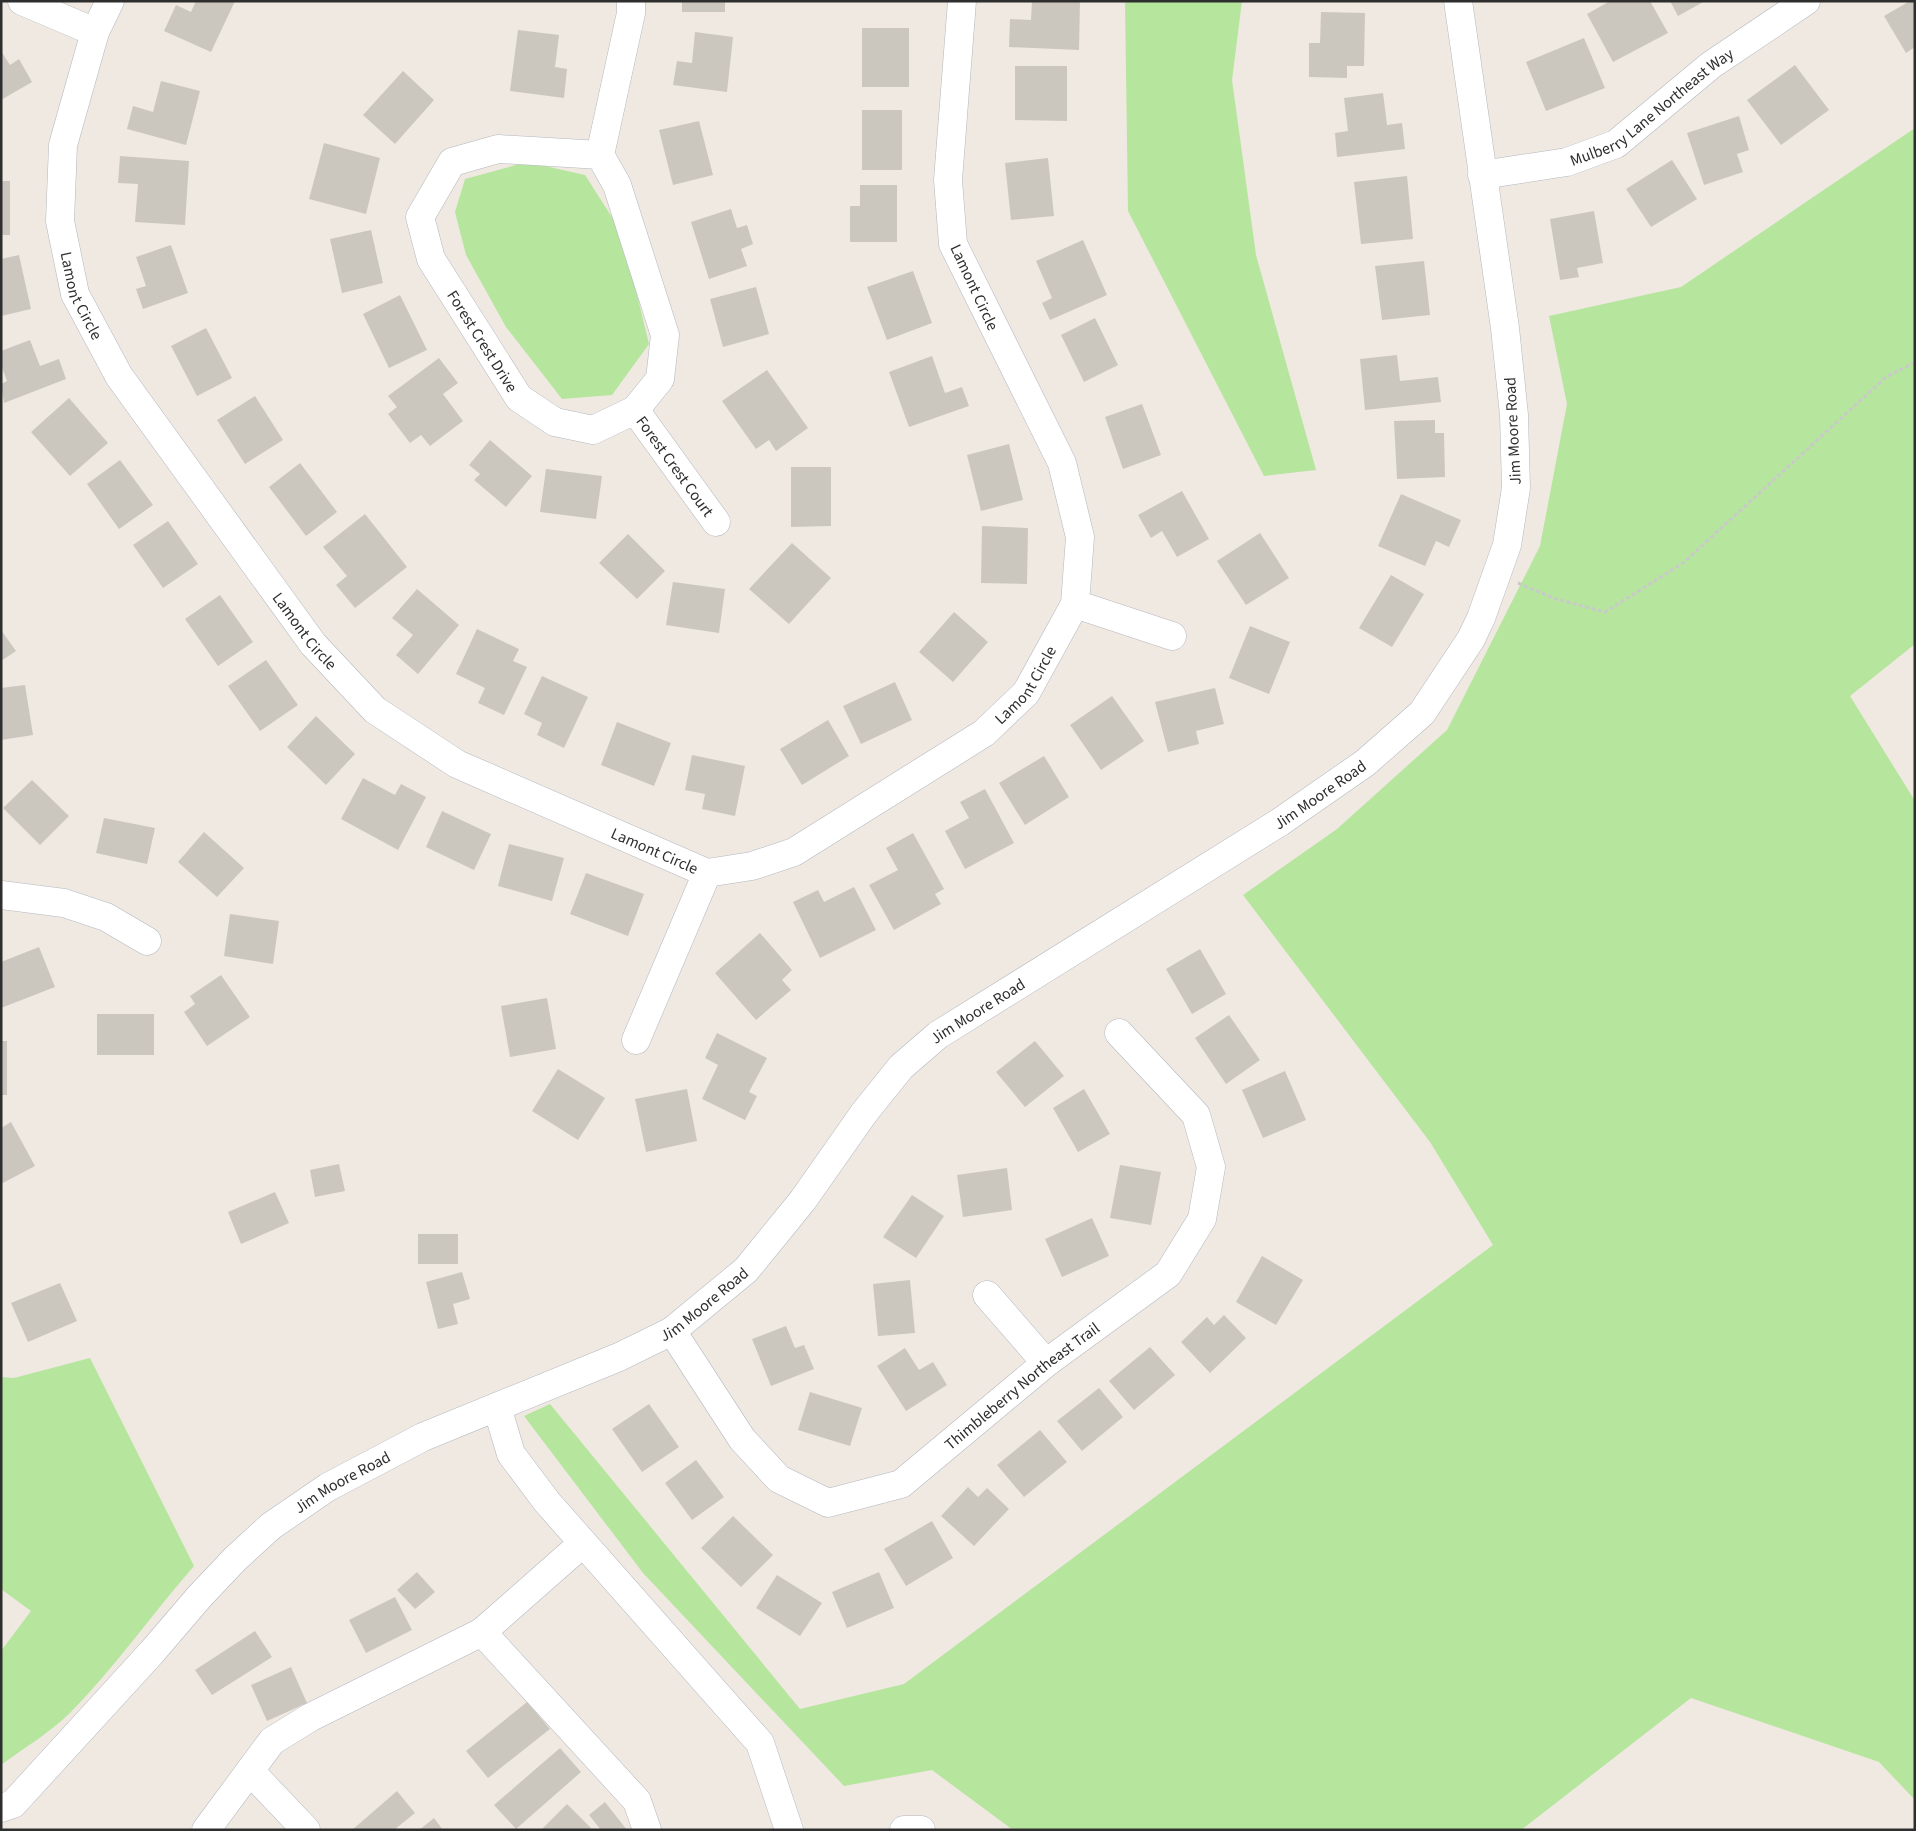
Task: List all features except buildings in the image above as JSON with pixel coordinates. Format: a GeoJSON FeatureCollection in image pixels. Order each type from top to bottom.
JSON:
{"type":"FeatureCollection","features":[{"type":"Feature","properties":{"kind":"street"},"geometry":{"type":"LineString","coordinates":[[22,1],[95,32]]}},
{"type":"Feature","properties":{"kind":"street","name":"Lamont Circle"},"geometry":{"type":"LineString","coordinates":[[110,1],[95,32],[63,145],[60,222],[75,294],[119,376],[313,644],[376,710],[457,764],[707,873],[752,866],[794,852],[984,733],[1026,693],[1075,604],[1080,537],[1062,463],[952,244],[948,180],[962,1]]}},
{"type":"Feature","properties":{"kind":"street"},"geometry":{"type":"LineString","coordinates":[[600,155],[631,13],[631,1]]}},
{"type":"Feature","properties":{"kind":"street","name":"Jim Moore Road"},"geometry":{"type":"LineString","coordinates":[[2,1830],[10,1820],[7,1806],[152,1652],[206,1590],[270,1526],[328,1487],[423,1437],[619,1357],[672,1331],[746,1270],[803,1200],[876,1098],[901,1067],[938,1035],[1280,822],[1365,763],[1422,713],[1471,639],[1481,618],[1507,545],[1516,488],[1514,433],[1505,328],[1458,1]]}},
{"type":"Feature","properties":{"kind":"street","name":"Mulberry Lane Northeast Way"},"geometry":{"type":"LineString","coordinates":[[1482,175],[1567,162],[1616,144],[1711,64],[1806,1]]}},
{"type":"Feature","properties":{"kind":"street","name":"Forest Crest Drive"},"geometry":{"type":"LineString","coordinates":[[498,149],[600,155],[616,185],[664,335],[660,380],[635,410],[593,430],[555,422],[519,398],[431,259],[420,217],[452,162],[498,149]]}},
{"type":"Feature","properties":{"kind":"street","name":"Forest Crest Court"},"geometry":{"type":"LineString","coordinates":[[635,410],[716,522]]}},
{"type":"Feature","properties":{"kind":"street"},"geometry":{"type":"LineString","coordinates":[[1075,604],[1172,636]]}},
{"type":"Feature","properties":{"kind":"street"},"geometry":{"type":"LineString","coordinates":[[636,1040],[707,873]]}},
{"type":"Feature","properties":{"kind":"street"},"geometry":{"type":"LineString","coordinates":[[1,895],[64,903],[106,917],[147,941]]}},
{"type":"Feature","properties":{"kind":"street","name":"Thimbleberry Northeast Trail"},"geometry":{"type":"LineString","coordinates":[[672,1331],[742,1439],[779,1479],[828,1503],[901,1484],[1046,1362],[1168,1274],[1202,1219],[1211,1167],[1196,1115],[1119,1033]]}},
{"type":"Feature","properties":{"kind":"street"},"geometry":{"type":"LineString","coordinates":[[987,1295],[1046,1362]]}},
{"type":"Feature","properties":{"kind":"street"},"geometry":{"type":"LineString","coordinates":[[497,1407],[511,1454],[547,1502],[760,1743],[789,1830]]}},
{"type":"Feature","properties":{"kind":"street"},"geometry":{"type":"LineString","coordinates":[[206,1830],[272,1741],[311,1717],[482,1632],[583,1543]]}},
{"type":"Feature","properties":{"kind":"street"},"geometry":{"type":"LineString","coordinates":[[482,1632],[636,1801],[647,1830]]}},
{"type":"Feature","properties":{"kind":"street"},"geometry":{"type":"LineString","coordinates":[[250,1771],[306,1830]]}},
{"type":"Feature","properties":{"kind":"street"},"geometry":{"type":"LineString","coordinates":[[904,1830],[920,1830]]}},
{"type":"Feature","properties":{"kind":"path"},"geometry":{"type":"LineString","coordinates":[[1497,574],[1556,599],[1605,612],[1683,563],[1886,377],[1915,362]]}},
{"type":"Feature","properties":{"kind":"green space"},"geometry":{"type":"Polygon","coordinates":[[[1125,1],[1242,1],[1232,80],[1256,255],[1316,470],[1264,476],[1128,211],[1125,1]]]}},
{"type":"Feature","properties":{"kind":"green space"},"geometry":{"type":"Polygon","coordinates":[[[1915,128],[1915,644],[1850,696],[1915,801],[1915,1800],[1879,1762],[1691,1698],[1521,1830],[1013,1830],[932,1770],[844,1786],[643,1573],[524,1416],[550,1404],[800,1709],[904,1684],[1493,1245],[1430,1142],[1243,895],[1337,829],[1447,730],[1540,546],[1567,404],[1549,316],[1681,287],[1915,128]]]}},
{"type":"Feature","properties":{"kind":"green space"},"geometry":{"type":"Polygon","coordinates":[[[527,162],[585,175],[622,233],[649,344],[612,395],[562,399],[506,327],[466,255],[455,212],[465,179],[527,162]]]}},
{"type":"Feature","properties":{"kind":"green space"},"geometry":{"type":"Polygon","coordinates":[[[90,1358],[194,1566],[103,1677],[71,1712],[46,1733],[1,1765],[1,1651],[31,1611],[1,1589],[1,1377],[14,1378],[90,1358]]]}}]}
